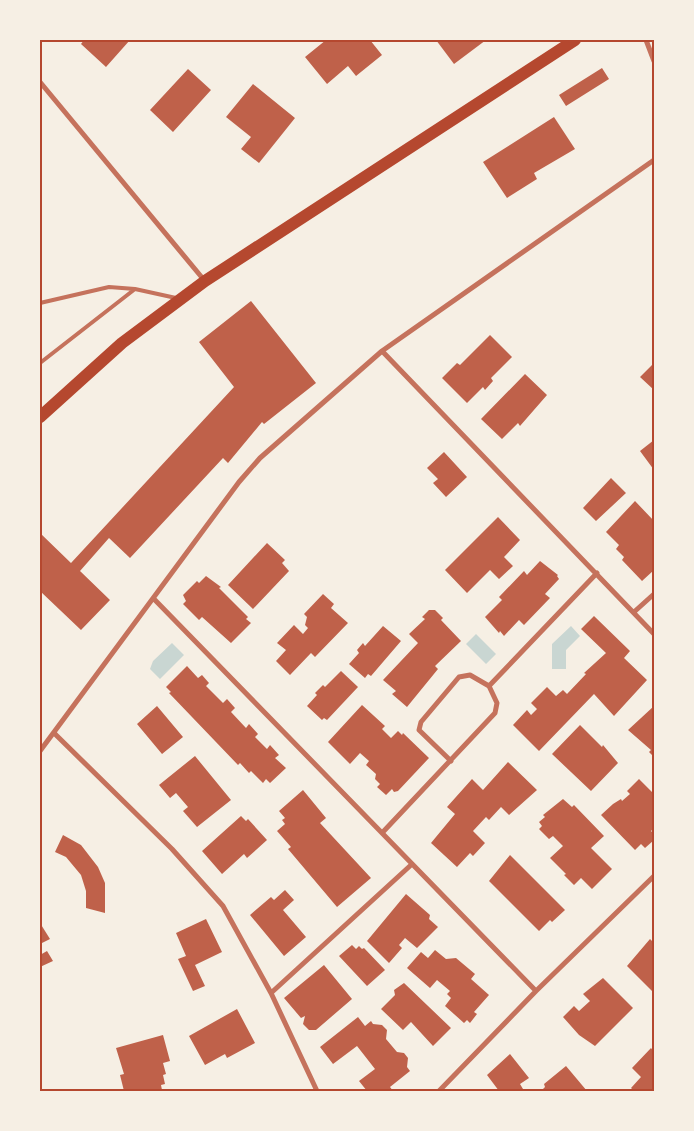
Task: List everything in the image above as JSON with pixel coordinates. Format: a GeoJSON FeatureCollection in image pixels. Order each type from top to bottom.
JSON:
{"type":"FeatureCollection","features":[{"type":"Feature","properties":{"kind":"main road"},"geometry":{"type":"LineString","coordinates":[[40,417],[122,344],[204,281],[575,40]]}},
{"type":"Feature","properties":{"kind":"street"},"geometry":{"type":"LineString","coordinates":[[646,40],[654,61]]}},
{"type":"Feature","properties":{"kind":"street"},"geometry":{"type":"LineString","coordinates":[[40,82],[204,281]]}},
{"type":"Feature","properties":{"kind":"street"},"geometry":{"type":"LineString","coordinates":[[40,751],[239,482],[260,458],[382,351],[654,160]]}},
{"type":"Feature","properties":{"kind":"street"},"geometry":{"type":"LineString","coordinates":[[382,351],[654,634]]}},
{"type":"Feature","properties":{"kind":"street"},"geometry":{"type":"LineString","coordinates":[[489,686],[597,573]]}},
{"type":"Feature","properties":{"kind":"street"},"geometry":{"type":"LineString","coordinates":[[634,612],[654,594]]}},
{"type":"Feature","properties":{"kind":"street"},"geometry":{"type":"LineString","coordinates":[[154,599],[411,865],[536,991]]}},
{"type":"Feature","properties":{"kind":"street"},"geometry":{"type":"LineString","coordinates":[[382,833],[450,761],[495,713],[497,703],[489,686],[470,675],[459,677],[421,722],[419,730],[450,761]]}},
{"type":"Feature","properties":{"kind":"street"},"geometry":{"type":"LineString","coordinates":[[54,733],[211,891],[223,906],[271,993],[318,1091]]}},
{"type":"Feature","properties":{"kind":"street"},"geometry":{"type":"LineString","coordinates":[[271,993],[411,865]]}},
{"type":"Feature","properties":{"kind":"street"},"geometry":{"type":"LineString","coordinates":[[439,1091],[536,991],[654,876]]}},
{"type":"Feature","properties":{"kind":"lane"},"geometry":{"type":"LineString","coordinates":[[40,303],[109,287],[135,289],[167,295],[180,300]]}},
{"type":"Feature","properties":{"kind":"lane"},"geometry":{"type":"LineString","coordinates":[[40,363],[135,289]]}},
{"type":"Feature","properties":{"kind":"shaded area"},"geometry":{"type":"Polygon","coordinates":[[[571,626],[580,636],[566,650],[566,669],[552,669],[552,644],[571,626]]]}},
{"type":"Feature","properties":{"kind":"shaded area"},"geometry":{"type":"Polygon","coordinates":[[[476,634],[496,654],[486,664],[466,644],[476,634]]]}},
{"type":"Feature","properties":{"kind":"shaded area"},"geometry":{"type":"Polygon","coordinates":[[[172,643],[184,655],[160,679],[150,669],[153,661],[172,643]]]}},
{"type":"Feature","properties":{"kind":"building"},"geometry":{"type":"Polygon","coordinates":[[[84,40],[130,40],[106,67],[81,44],[84,40]]]}},
{"type":"Feature","properties":{"kind":"building"},"geometry":{"type":"Polygon","coordinates":[[[326,40],[370,40],[382,55],[356,76],[348,66],[327,84],[305,57],[326,40]]]}},
{"type":"Feature","properties":{"kind":"building"},"geometry":{"type":"Polygon","coordinates":[[[436,40],[486,40],[454,64],[436,40]]]}},
{"type":"Feature","properties":{"kind":"building"},"geometry":{"type":"Polygon","coordinates":[[[602,68],[609,79],[566,106],[559,95],[602,68]]]}},
{"type":"Feature","properties":{"kind":"building"},"geometry":{"type":"Polygon","coordinates":[[[188,69],[211,90],[173,132],[150,110],[188,69]]]}},
{"type":"Feature","properties":{"kind":"building"},"geometry":{"type":"Polygon","coordinates":[[[253,84],[295,118],[259,163],[241,149],[251,137],[226,117],[253,84]]]}},
{"type":"Feature","properties":{"kind":"building"},"geometry":{"type":"Polygon","coordinates":[[[554,117],[575,149],[534,173],[537,179],[507,198],[483,162],[554,117]]]}},
{"type":"Feature","properties":{"kind":"building"},"geometry":{"type":"Polygon","coordinates":[[[251,301],[316,383],[264,424],[262,422],[228,463],[223,458],[130,558],[109,538],[80,571],[110,600],[81,630],[40,591],[40,533],[71,563],[234,387],[199,342],[251,301]]]}},
{"type":"Feature","properties":{"kind":"building"},"geometry":{"type":"Polygon","coordinates":[[[490,335],[512,357],[491,378],[493,381],[485,390],[483,387],[467,403],[442,378],[457,363],[460,365],[490,335]]]}},
{"type":"Feature","properties":{"kind":"building"},"geometry":{"type":"Polygon","coordinates":[[[652,365],[654,367],[654,390],[640,377],[652,365]]]}},
{"type":"Feature","properties":{"kind":"building"},"geometry":{"type":"Polygon","coordinates":[[[525,374],[547,395],[520,426],[518,423],[502,439],[481,419],[525,374]]]}},
{"type":"Feature","properties":{"kind":"building"},"geometry":{"type":"Polygon","coordinates":[[[654,440],[654,470],[640,451],[654,440]]]}},
{"type":"Feature","properties":{"kind":"building"},"geometry":{"type":"Polygon","coordinates":[[[444,452],[467,477],[446,497],[433,483],[438,479],[427,468],[444,452]]]}},
{"type":"Feature","properties":{"kind":"building"},"geometry":{"type":"Polygon","coordinates":[[[611,478],[626,493],[596,521],[583,508],[611,478]]]}},
{"type":"Feature","properties":{"kind":"building"},"geometry":{"type":"Polygon","coordinates":[[[635,501],[654,521],[654,570],[642,581],[622,560],[624,557],[616,549],[619,545],[606,532],[635,501]]]}},
{"type":"Feature","properties":{"kind":"building"},"geometry":{"type":"Polygon","coordinates":[[[498,517],[520,540],[504,557],[513,566],[499,579],[490,570],[467,593],[445,570],[498,517]]]}},
{"type":"Feature","properties":{"kind":"building"},"geometry":{"type":"Polygon","coordinates":[[[267,543],[285,560],[282,563],[289,571],[253,609],[228,585],[267,543]]]}},
{"type":"Feature","properties":{"kind":"building"},"geometry":{"type":"Polygon","coordinates":[[[540,561],[558,575],[559,579],[545,594],[550,598],[524,625],[519,620],[504,636],[485,617],[502,600],[499,597],[524,571],[527,575],[540,561]]]}},
{"type":"Feature","properties":{"kind":"building"},"geometry":{"type":"Polygon","coordinates":[[[206,576],[221,587],[219,588],[248,617],[246,619],[251,623],[231,643],[202,617],[199,620],[183,604],[186,601],[183,595],[197,581],[199,583],[206,576]]]}},
{"type":"Feature","properties":{"kind":"building"},"geometry":{"type":"Polygon","coordinates":[[[323,594],[334,604],[331,608],[348,623],[315,657],[311,653],[290,675],[276,661],[286,650],[277,643],[294,625],[303,634],[308,628],[305,625],[307,617],[304,614],[323,594]]]}},
{"type":"Feature","properties":{"kind":"building"},"geometry":{"type":"Polygon","coordinates":[[[429,610],[435,610],[443,618],[441,620],[461,641],[435,666],[438,669],[407,707],[392,694],[396,691],[383,680],[418,643],[409,634],[425,619],[422,617],[429,610]]]}},
{"type":"Feature","properties":{"kind":"building"},"geometry":{"type":"Polygon","coordinates":[[[594,616],[630,651],[624,658],[647,680],[614,716],[594,694],[539,751],[513,725],[527,710],[531,715],[537,709],[531,703],[547,687],[556,696],[563,690],[567,694],[586,674],[584,673],[606,653],[581,629],[594,616]]]}},
{"type":"Feature","properties":{"kind":"building"},"geometry":{"type":"Polygon","coordinates":[[[383,626],[401,641],[371,676],[368,674],[365,678],[349,664],[359,653],[357,650],[363,643],[365,646],[383,626]]]}},
{"type":"Feature","properties":{"kind":"building"},"geometry":{"type":"Polygon","coordinates":[[[187,666],[198,678],[202,675],[209,683],[206,686],[223,703],[227,699],[235,708],[231,712],[246,728],[249,724],[258,734],[255,737],[267,749],[270,745],[279,755],[275,758],[286,768],[270,783],[266,779],[263,783],[251,771],[249,773],[240,763],[238,765],[169,693],[171,692],[166,687],[187,666]]]}},
{"type":"Feature","properties":{"kind":"building"},"geometry":{"type":"Polygon","coordinates":[[[341,671],[358,687],[327,720],[324,718],[322,720],[307,706],[317,695],[315,693],[323,685],[325,687],[341,671]]]}},
{"type":"Feature","properties":{"kind":"building"},"geometry":{"type":"Polygon","coordinates":[[[362,705],[385,726],[382,729],[391,738],[398,731],[402,735],[403,733],[429,758],[398,791],[394,792],[392,789],[386,795],[377,787],[380,784],[375,779],[376,774],[366,765],[369,761],[360,753],[350,764],[328,742],[362,705]]]}},
{"type":"Feature","properties":{"kind":"building"},"geometry":{"type":"Polygon","coordinates":[[[157,706],[183,737],[162,754],[137,724],[157,706]]]}},
{"type":"Feature","properties":{"kind":"building"},"geometry":{"type":"Polygon","coordinates":[[[654,706],[654,757],[649,752],[651,750],[628,730],[654,706]]]}},
{"type":"Feature","properties":{"kind":"building"},"geometry":{"type":"Polygon","coordinates":[[[580,725],[602,747],[603,745],[618,763],[591,791],[552,754],[580,725]]]}},
{"type":"Feature","properties":{"kind":"building"},"geometry":{"type":"Polygon","coordinates":[[[195,756],[231,800],[197,827],[183,811],[188,807],[176,793],[170,798],[159,785],[195,756]]]}},
{"type":"Feature","properties":{"kind":"building"},"geometry":{"type":"Polygon","coordinates":[[[508,762],[537,790],[509,815],[501,807],[489,820],[486,817],[473,831],[485,843],[473,856],[470,853],[457,867],[431,843],[455,814],[447,807],[472,779],[483,790],[508,762]]]}},
{"type":"Feature","properties":{"kind":"building"},"geometry":{"type":"Polygon","coordinates":[[[639,779],[654,794],[654,828],[651,831],[654,834],[654,840],[645,848],[641,844],[635,850],[601,815],[613,804],[621,799],[622,801],[630,794],[627,791],[639,779]]]}},
{"type":"Feature","properties":{"kind":"building"},"geometry":{"type":"Polygon","coordinates":[[[303,790],[326,818],[320,823],[371,878],[337,907],[288,849],[291,847],[277,831],[285,824],[282,820],[285,818],[279,811],[303,790]]]}},
{"type":"Feature","properties":{"kind":"building"},"geometry":{"type":"Polygon","coordinates":[[[563,799],[572,807],[574,805],[604,836],[591,848],[612,869],[592,889],[581,878],[574,885],[564,875],[566,874],[550,858],[563,846],[553,836],[549,839],[539,829],[542,826],[539,822],[545,817],[543,815],[563,799]]]}},
{"type":"Feature","properties":{"kind":"building"},"geometry":{"type":"Polygon","coordinates":[[[241,816],[246,821],[248,819],[267,840],[247,858],[244,854],[222,874],[202,851],[241,816]]]}},
{"type":"Feature","properties":{"kind":"building"},"geometry":{"type":"Polygon","coordinates":[[[63,835],[81,845],[98,867],[105,883],[105,913],[86,908],[86,891],[81,875],[66,857],[55,852],[63,835]]]}},
{"type":"Feature","properties":{"kind":"building"},"geometry":{"type":"Polygon","coordinates":[[[510,855],[565,910],[552,922],[550,920],[539,931],[489,881],[510,855]]]}},
{"type":"Feature","properties":{"kind":"building"},"geometry":{"type":"Polygon","coordinates":[[[285,890],[294,900],[283,910],[306,937],[284,956],[250,915],[271,897],[274,900],[285,890]]]}},
{"type":"Feature","properties":{"kind":"building"},"geometry":{"type":"Polygon","coordinates":[[[406,894],[430,915],[429,919],[438,927],[417,948],[405,938],[399,945],[402,948],[389,963],[367,941],[406,894]]]}},
{"type":"Feature","properties":{"kind":"building"},"geometry":{"type":"Polygon","coordinates":[[[206,919],[222,952],[195,965],[205,986],[193,991],[178,959],[186,956],[176,933],[206,919]]]}},
{"type":"Feature","properties":{"kind":"building"},"geometry":{"type":"Polygon","coordinates":[[[40,923],[50,939],[40,944],[40,923]]]}},
{"type":"Feature","properties":{"kind":"building"},"geometry":{"type":"Polygon","coordinates":[[[650,939],[654,943],[654,993],[627,966],[650,939]]]}},
{"type":"Feature","properties":{"kind":"building"},"geometry":{"type":"Polygon","coordinates":[[[352,945],[356,949],[359,946],[362,949],[364,948],[385,970],[367,986],[339,956],[352,945]]]}},
{"type":"Feature","properties":{"kind":"building"},"geometry":{"type":"Polygon","coordinates":[[[435,950],[446,959],[456,958],[475,974],[471,979],[489,995],[474,1012],[477,1014],[470,1023],[467,1020],[464,1023],[445,1006],[451,998],[447,994],[450,991],[437,980],[430,988],[407,968],[421,952],[428,958],[435,950]]]}},
{"type":"Feature","properties":{"kind":"building"},"geometry":{"type":"Polygon","coordinates":[[[47,951],[53,961],[40,967],[40,955],[47,951]]]}},
{"type":"Feature","properties":{"kind":"building"},"geometry":{"type":"Polygon","coordinates":[[[324,965],[352,999],[316,1030],[309,1030],[303,1024],[305,1016],[301,1018],[284,998],[324,965]]]}},
{"type":"Feature","properties":{"kind":"building"},"geometry":{"type":"Polygon","coordinates":[[[603,978],[633,1008],[595,1046],[579,1035],[563,1017],[574,1006],[579,1011],[590,1001],[583,994],[603,978]]]}},
{"type":"Feature","properties":{"kind":"building"},"geometry":{"type":"Polygon","coordinates":[[[404,983],[451,1028],[433,1046],[411,1022],[403,1030],[381,1009],[395,995],[394,990],[404,983]]]}},
{"type":"Feature","properties":{"kind":"building"},"geometry":{"type":"Polygon","coordinates":[[[237,1009],[255,1043],[227,1058],[225,1054],[205,1065],[189,1036],[237,1009]]]}},
{"type":"Feature","properties":{"kind":"building"},"geometry":{"type":"Polygon","coordinates":[[[358,1017],[365,1026],[371,1021],[373,1024],[382,1025],[387,1030],[386,1039],[397,1052],[404,1053],[408,1058],[407,1067],[410,1071],[390,1087],[393,1091],[367,1091],[359,1081],[375,1069],[357,1046],[333,1064],[320,1047],[358,1017]]]}},
{"type":"Feature","properties":{"kind":"building"},"geometry":{"type":"Polygon","coordinates":[[[163,1035],[170,1061],[163,1063],[166,1074],[163,1075],[165,1084],[161,1085],[162,1090],[124,1091],[120,1075],[124,1074],[116,1048],[163,1035]]]}},
{"type":"Feature","properties":{"kind":"building"},"geometry":{"type":"Polygon","coordinates":[[[651,1048],[654,1052],[654,1091],[634,1091],[631,1088],[641,1077],[632,1068],[651,1048]]]}},
{"type":"Feature","properties":{"kind":"building"},"geometry":{"type":"Polygon","coordinates":[[[510,1054],[529,1078],[520,1084],[523,1089],[521,1091],[499,1091],[487,1075],[510,1054]]]}},
{"type":"Feature","properties":{"kind":"building"},"geometry":{"type":"Polygon","coordinates":[[[566,1066],[587,1091],[541,1091],[545,1087],[544,1084],[566,1066]]]}}]}
